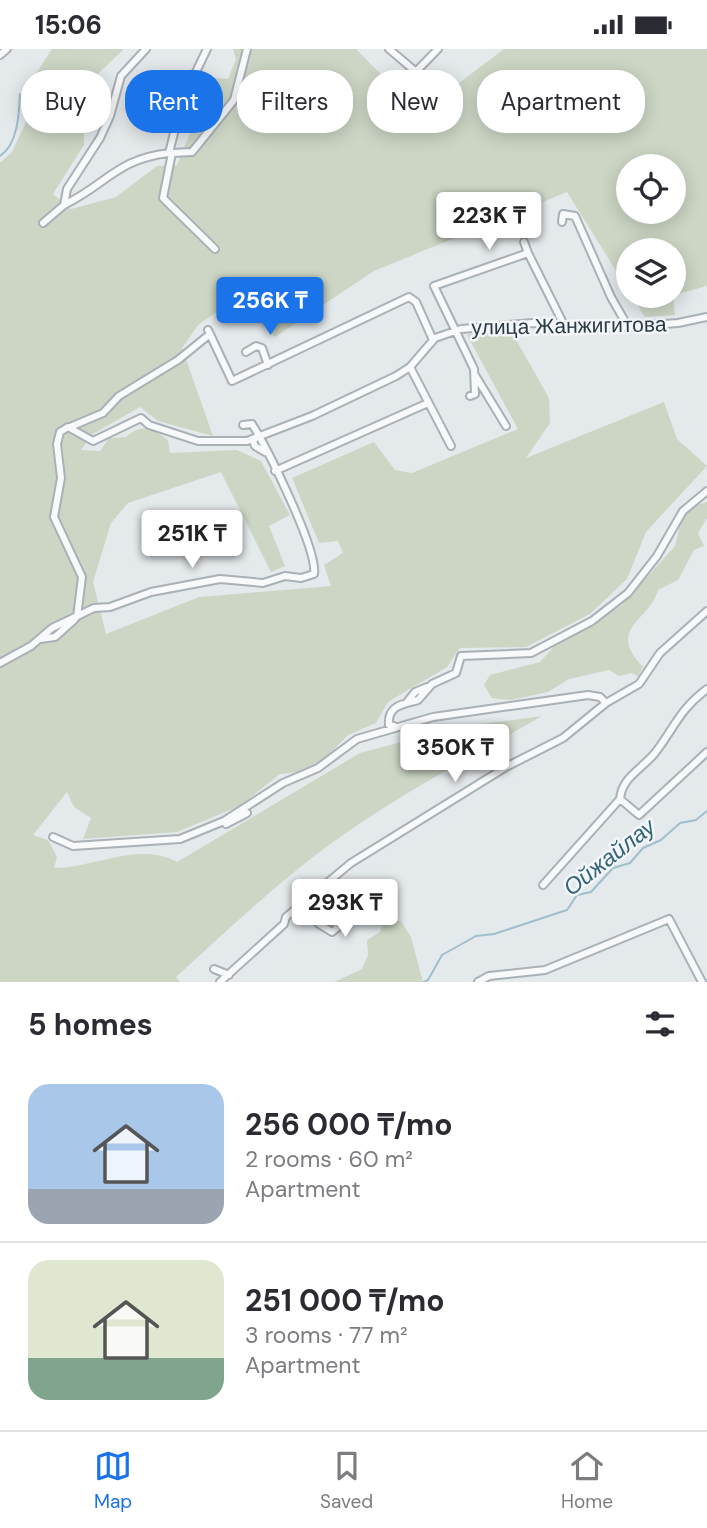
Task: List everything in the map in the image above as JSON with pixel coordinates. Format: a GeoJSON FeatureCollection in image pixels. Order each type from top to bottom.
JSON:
{"type":"FeatureCollection","features":[{"type":"Feature","properties":{"kind":"street"},"geometry":{"type":"LineString","coordinates":[[0,55],[7,49]]}},
{"type":"Feature","properties":{"kind":"street"},"geometry":{"type":"LineString","coordinates":[[64,205],[67,189],[100,138],[110,116],[121,76],[146,49]]}},
{"type":"Feature","properties":{"kind":"street"},"geometry":{"type":"LineString","coordinates":[[207,49],[182,101],[163,198],[215,249]]}},
{"type":"Feature","properties":{"kind":"street"},"geometry":{"type":"LineString","coordinates":[[43,223],[64,205],[99,185],[130,161],[192,152],[234,100],[247,49]]}},
{"type":"Feature","properties":{"kind":"street"},"geometry":{"type":"LineString","coordinates":[[389,49],[414,70]]}},
{"type":"Feature","properties":{"kind":"street"},"geometry":{"type":"LineString","coordinates":[[416,70],[438,49]]}},
{"type":"Feature","properties":{"kind":"street"},"geometry":{"type":"LineString","coordinates":[[562,222],[563,214],[575,216],[611,297],[627,325]]}},
{"type":"Feature","properties":{"kind":"street"},"geometry":{"type":"LineString","coordinates":[[524,242],[564,325]]}},
{"type":"Feature","properties":{"kind":"street"},"geometry":{"type":"LineString","coordinates":[[506,426],[475,375],[434,286],[528,253]]}},
{"type":"Feature","properties":{"kind":"street"},"geometry":{"type":"LineString","coordinates":[[68,427],[93,441],[141,418],[149,425],[204,442],[241,442],[258,438],[312,416],[410,367],[433,340],[416,302],[409,297],[232,381],[209,332],[178,360],[119,396],[103,413],[68,427],[60,432],[57,444],[61,478],[54,517],[82,577],[75,619]]}},
{"type":"Feature","properties":{"kind":"street","name":"улица Жанжигитова"},"geometry":{"type":"LineString","coordinates":[[433,340],[455,331],[506,324],[564,325],[594,329],[678,323],[707,317]]}},
{"type":"Feature","properties":{"kind":"street"},"geometry":{"type":"LineString","coordinates":[[246,352],[256,347],[262,348],[268,365]]}},
{"type":"Feature","properties":{"kind":"street"},"geometry":{"type":"LineString","coordinates":[[410,367],[451,446]]}},
{"type":"Feature","properties":{"kind":"street"},"geometry":{"type":"LineString","coordinates":[[470,396],[475,394],[475,375]]}},
{"type":"Feature","properties":{"kind":"street"},"geometry":{"type":"LineString","coordinates":[[275,471],[428,403]]}},
{"type":"Feature","properties":{"kind":"street"},"geometry":{"type":"LineString","coordinates":[[0,663],[40,639],[52,628],[94,608],[110,607],[168,588],[220,579],[263,583],[285,576],[301,578],[314,574],[315,561],[308,541],[275,471],[252,424],[243,425]]}},
{"type":"Feature","properties":{"kind":"street"},"geometry":{"type":"LineString","coordinates":[[394,726],[389,725],[388,720],[392,710],[418,700],[429,687],[456,673],[459,659],[464,655],[509,656],[531,653],[592,621],[620,601],[657,556],[685,508],[707,491]]}},
{"type":"Feature","properties":{"kind":"street"},"geometry":{"type":"LineString","coordinates":[[220,982],[351,863],[506,767],[570,734],[606,703],[643,681],[660,653],[707,611]]}},
{"type":"Feature","properties":{"kind":"street"},"geometry":{"type":"LineString","coordinates":[[543,885],[620,799],[625,782],[658,749],[681,711],[707,689]]}},
{"type":"Feature","properties":{"kind":"street"},"geometry":{"type":"LineString","coordinates":[[53,837],[73,846],[178,839],[234,815],[283,783],[318,768],[357,739],[375,736],[394,726],[433,716],[588,695],[600,697],[606,703]]}},
{"type":"Feature","properties":{"kind":"street"},"geometry":{"type":"LineString","coordinates":[[620,799],[639,815],[707,752]]}},
{"type":"Feature","properties":{"kind":"street"},"geometry":{"type":"LineString","coordinates":[[302,905],[325,930],[332,932],[337,928],[336,906],[324,885]]}},
{"type":"Feature","properties":{"kind":"street"},"geometry":{"type":"LineString","coordinates":[[478,982],[489,976],[545,970],[669,919],[702,982]]}},
{"type":"Feature","properties":{"kind":"street"},"geometry":{"type":"LineString","coordinates":[[214,969],[229,975]]}},
{"type":"Feature","properties":{"kind":"green space"},"geometry":{"type":"Polygon","coordinates":[[[52,49],[124,49],[102,70],[38,70],[52,49]]]}},
{"type":"Feature","properties":{"kind":"green space"},"geometry":{"type":"Polygon","coordinates":[[[233,49],[356,49],[377,70],[367,70],[367,133],[463,133],[463,80],[504,49],[707,49],[707,286],[686,292],[686,238],[616,238],[616,271],[567,192],[374,271],[275,337],[237,299],[199,324],[182,348],[213,436],[158,421],[140,407],[93,434],[81,450],[100,451],[109,438],[126,437],[137,430],[147,429],[168,440],[170,453],[237,450],[261,461],[290,515],[269,526],[285,566],[271,572],[221,472],[128,503],[111,523],[93,582],[106,634],[199,597],[331,586],[324,565],[343,553],[338,541],[319,543],[292,478],[374,442],[395,470],[412,473],[518,429],[467,335],[510,329],[549,398],[550,423],[526,458],[664,402],[677,439],[707,466],[646,532],[627,579],[590,614],[526,647],[460,648],[447,667],[388,702],[376,723],[348,735],[313,771],[280,774],[240,806],[177,832],[83,839],[91,818],[74,807],[67,792],[33,835],[48,840],[57,857],[54,868],[147,854],[177,862],[360,753],[454,728],[542,716],[407,793],[329,845],[270,892],[194,960],[176,977],[180,982],[0,982],[0,163],[12,152],[21,133],[84,133],[84,145],[53,194],[71,209],[116,197],[157,166],[177,165],[190,133],[223,133],[223,79],[228,79],[236,59],[233,49]]]}},
{"type":"Feature","properties":{"kind":"green space"},"geometry":{"type":"Polygon","coordinates":[[[639,308],[674,308],[675,315],[645,317],[639,308]]]}},
{"type":"Feature","properties":{"kind":"green space"},"geometry":{"type":"Polygon","coordinates":[[[707,502],[707,518],[698,533],[704,546],[694,550],[678,580],[658,590],[654,601],[633,625],[629,634],[628,643],[632,654],[643,667],[638,676],[631,673],[619,676],[609,670],[569,679],[548,692],[511,700],[492,698],[484,685],[490,675],[540,662],[557,643],[580,632],[622,605],[675,546],[680,525],[690,507],[707,502]]]}},
{"type":"Feature","properties":{"kind":"green space"},"geometry":{"type":"Polygon","coordinates":[[[384,920],[401,921],[411,937],[423,982],[334,982],[362,969],[368,955],[367,940],[380,932],[384,920]]]}},
{"type":"Feature","properties":{"kind":"waterway"},"geometry":{"type":"LineString","coordinates":[[0,156],[11,144],[14,136],[20,94]]}},
{"type":"Feature","properties":{"kind":"waterway","name":"Ойжайлау"},"geometry":{"type":"LineString","coordinates":[[424,982],[428,980],[442,955],[476,936],[494,934],[567,910],[577,895],[591,892],[613,868],[630,863],[643,848],[661,840],[680,823],[696,820],[707,811]]}}]}
